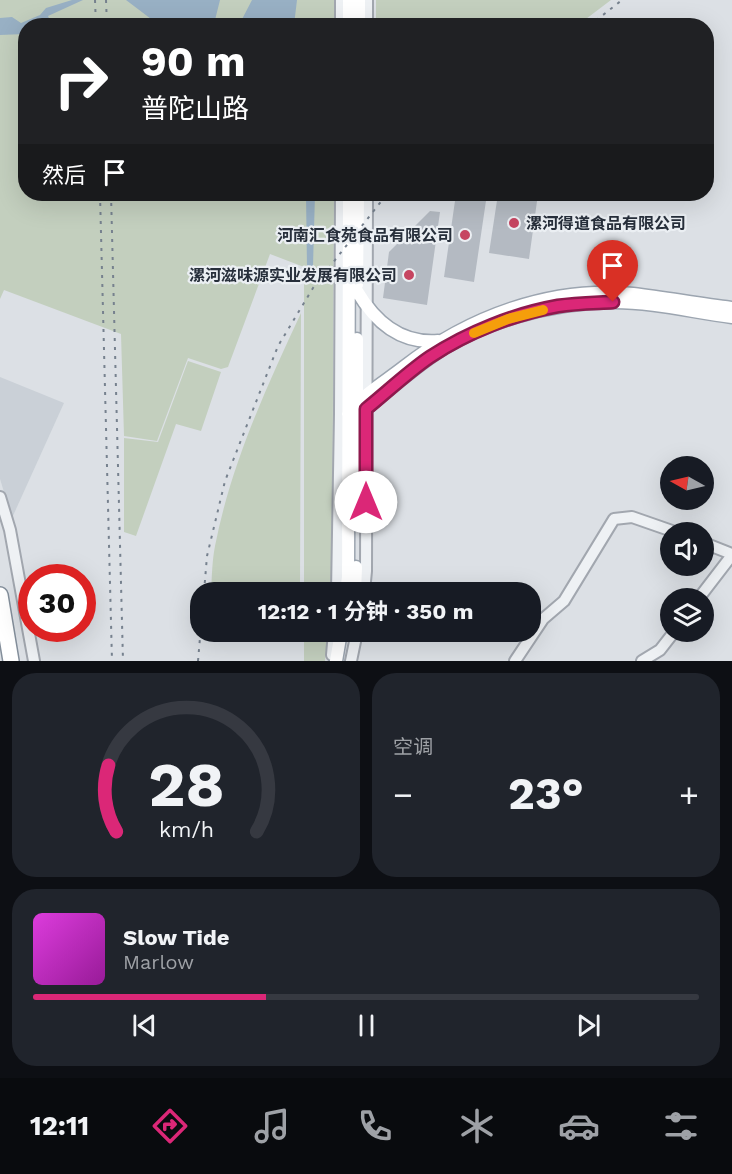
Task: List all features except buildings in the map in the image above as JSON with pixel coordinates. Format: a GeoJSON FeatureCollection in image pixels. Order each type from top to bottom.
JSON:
{"type":"FeatureCollection","features":[{"type":"Feature","properties":{"kind":"highway"},"geometry":{"type":"LineString","coordinates":[[0,595],[11,661]]}},
{"type":"Feature","properties":{"kind":"main road"},"geometry":{"type":"LineString","coordinates":[[349,0],[349,18]]}},
{"type":"Feature","properties":{"kind":"main road"},"geometry":{"type":"LineString","coordinates":[[358,18],[359,0]]}},
{"type":"Feature","properties":{"kind":"main road"},"geometry":{"type":"LineString","coordinates":[[347,582],[356,409],[349,201]]}},
{"type":"Feature","properties":{"kind":"main road"},"geometry":{"type":"LineString","coordinates":[[355,582],[358,201]]}},
{"type":"Feature","properties":{"kind":"main road"},"geometry":{"type":"LineString","coordinates":[[357,291],[366,306],[389,329],[405,338],[425,342],[442,341]]}},
{"type":"Feature","properties":{"kind":"main road"},"geometry":{"type":"LineString","coordinates":[[356,409],[425,350],[468,326],[513,308],[555,298],[594,294],[631,294],[732,308]]}},
{"type":"Feature","properties":{"kind":"main road"},"geometry":{"type":"LineString","coordinates":[[356,409],[429,358],[464,337],[508,319],[558,306],[613,302],[732,317]]}},
{"type":"Feature","properties":{"kind":"main road"},"geometry":{"type":"LineString","coordinates":[[334,661],[339,642]]}},
{"type":"Feature","properties":{"kind":"main road"},"geometry":{"type":"LineString","coordinates":[[344,661],[347,642]]}},
{"type":"Feature","properties":{"kind":"street"},"geometry":{"type":"LineString","coordinates":[[341,0],[341,18]]}},
{"type":"Feature","properties":{"kind":"street"},"geometry":{"type":"LineString","coordinates":[[367,0],[367,18]]}},
{"type":"Feature","properties":{"kind":"street"},"geometry":{"type":"LineString","coordinates":[[341,201],[356,409],[365,582]]}},
{"type":"Feature","properties":{"kind":"street"},"geometry":{"type":"LineString","coordinates":[[338,582],[366,306],[367,201]]}},
{"type":"Feature","properties":{"kind":"street"},"geometry":{"type":"LineString","coordinates":[[0,497],[10,530],[34,661]]}},
{"type":"Feature","properties":{"kind":"street"},"geometry":{"type":"LineString","coordinates":[[515,661],[543,620],[564,601],[614,519],[632,517],[660,527]]}},
{"type":"Feature","properties":{"kind":"street"},"geometry":{"type":"LineString","coordinates":[[706,588],[732,554],[714,547]]}},
{"type":"Feature","properties":{"kind":"street"},"geometry":{"type":"LineString","coordinates":[[334,642],[334,661]]}},
{"type":"Feature","properties":{"kind":"street"},"geometry":{"type":"LineString","coordinates":[[351,661],[355,642]]}},
{"type":"Feature","properties":{"kind":"street"},"geometry":{"type":"LineString","coordinates":[[642,661],[660,650],[666,642]]}},
{"type":"Feature","properties":{"kind":"shaded area"},"geometry":{"type":"Polygon","coordinates":[[[0,377],[64,403],[12,518],[0,479],[0,377]]]}},
{"type":"Feature","properties":{"kind":"green space"},"geometry":{"type":"Polygon","coordinates":[[[0,0],[334,0],[334,18],[18,18],[18,201],[334,201],[332,582],[304,582],[304,267],[270,254],[228,367],[221,369],[188,358],[157,441],[124,436],[121,334],[4,290],[0,299],[0,0]]]}},
{"type":"Feature","properties":{"kind":"green space"},"geometry":{"type":"Polygon","coordinates":[[[376,0],[611,0],[587,18],[376,18],[376,0]]]}},
{"type":"Feature","properties":{"kind":"green space"},"geometry":{"type":"Polygon","coordinates":[[[301,313],[300,582],[212,582],[215,546],[230,486],[263,398],[301,313]]]}},
{"type":"Feature","properties":{"kind":"green space"},"geometry":{"type":"Polygon","coordinates":[[[188,361],[221,372],[201,431],[176,424],[136,536],[124,532],[124,438],[158,442],[188,361]]]}},
{"type":"Feature","properties":{"kind":"green space"},"geometry":{"type":"Polygon","coordinates":[[[304,642],[328,642],[325,661],[304,661],[304,642]]]}},
{"type":"Feature","properties":{"kind":"water"},"geometry":{"type":"Polygon","coordinates":[[[72,0],[83,0],[48,16],[49,18],[33,18],[40,15],[46,8],[72,0]]]}},
{"type":"Feature","properties":{"kind":"water"},"geometry":{"type":"Polygon","coordinates":[[[126,0],[220,0],[216,18],[150,18],[126,0]]]}},
{"type":"Feature","properties":{"kind":"water"},"geometry":{"type":"Polygon","coordinates":[[[252,0],[297,0],[295,18],[243,18],[252,0]]]}},
{"type":"Feature","properties":{"kind":"water"},"geometry":{"type":"Polygon","coordinates":[[[12,17],[18,21],[18,34],[0,35],[0,18],[12,17]]]}},
{"type":"Feature","properties":{"kind":"water"},"geometry":{"type":"Polygon","coordinates":[[[306,201],[315,201],[313,266],[307,268],[306,201]]]}},
{"type":"Feature","properties":{"kind":"railway"},"geometry":{"type":"LineString","coordinates":[[95,0],[96,18]]}},
{"type":"Feature","properties":{"kind":"railway"},"geometry":{"type":"LineString","coordinates":[[106,0],[107,18]]}},
{"type":"Feature","properties":{"kind":"railway"},"geometry":{"type":"LineString","coordinates":[[599,18],[622,0]]}},
{"type":"Feature","properties":{"kind":"railway"},"geometry":{"type":"LineString","coordinates":[[100,201],[112,661]]}},
{"type":"Feature","properties":{"kind":"railway"},"geometry":{"type":"LineString","coordinates":[[111,201],[123,661]]}},
{"type":"Feature","properties":{"kind":"railway"},"geometry":{"type":"LineString","coordinates":[[205,582],[207,556],[225,481],[278,346],[313,288],[381,201]]}},
{"type":"Feature","properties":{"kind":"railway"},"geometry":{"type":"LineString","coordinates":[[198,661],[200,642]]}},
{"type":"Feature","properties":{"kind":"slow traffic"},"geometry":{"type":"LineString","coordinates":[[474,333],[508,319],[543,310]]}},
{"type":"Feature","properties":{"kind":"place","name":"漯河得道食品有限公司"},"geometry":{"type":"Point","coordinates":[514,223]}},
{"type":"Feature","properties":{"kind":"place","name":"河南汇食苑食品有限公司"},"geometry":{"type":"Point","coordinates":[465,235]}},
{"type":"Feature","properties":{"kind":"place","name":"漯河滋味源实业发展有限公司"},"geometry":{"type":"Point","coordinates":[409,275]}},
{"type":"Feature","properties":{"kind":"route"},"geometry":{"type":"LineString","coordinates":[[366,502],[366,409],[404,378],[429,358],[464,337],[508,319],[558,306],[613,302]]}}]}
